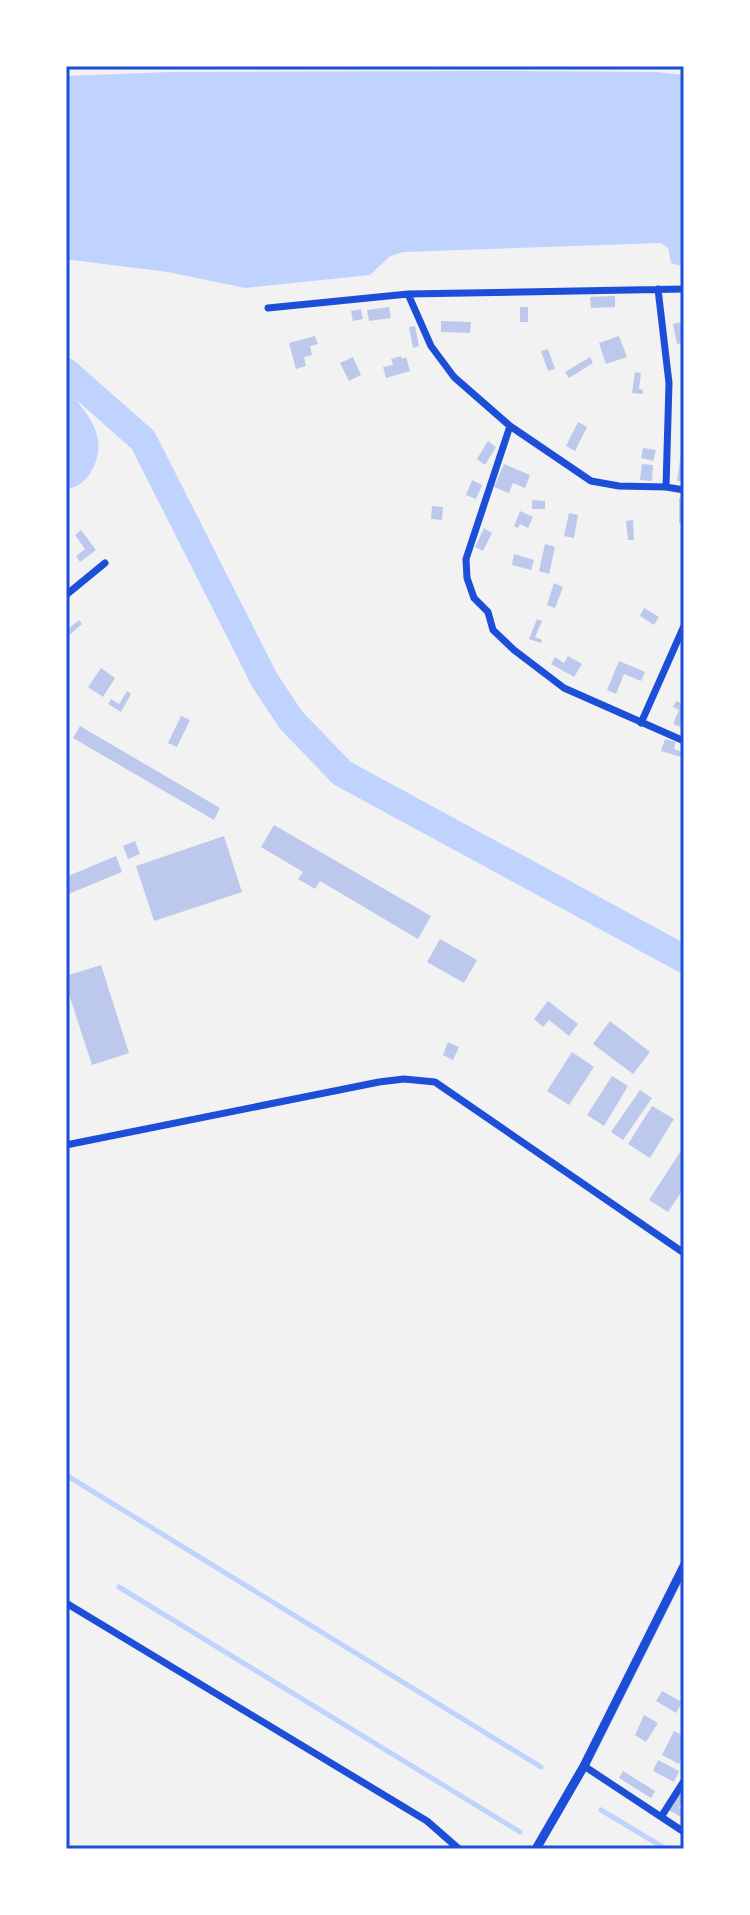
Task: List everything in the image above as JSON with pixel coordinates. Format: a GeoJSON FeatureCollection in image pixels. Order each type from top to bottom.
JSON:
{"type":"FeatureCollection","features":[{"type":"Feature","properties":{"kind":"street"},"geometry":{"type":"LineString","coordinates":[[658,289],[669,383],[666,487]]}},
{"type":"Feature","properties":{"kind":"street"},"geometry":{"type":"LineString","coordinates":[[268,308],[408,294],[684,289]]}},
{"type":"Feature","properties":{"kind":"street"},"geometry":{"type":"LineString","coordinates":[[408,294],[431,346],[454,377],[510,426],[591,481],[684,490]]}},
{"type":"Feature","properties":{"kind":"street"},"geometry":{"type":"LineString","coordinates":[[510,426],[466,559],[467,578],[474,598],[488,612],[493,630],[564,688],[684,741]]}},
{"type":"Feature","properties":{"kind":"street"},"geometry":{"type":"LineString","coordinates":[[66,595],[105,563]]}},
{"type":"Feature","properties":{"kind":"street"},"geometry":{"type":"LineString","coordinates":[[641,723],[684,626]]}},
{"type":"Feature","properties":{"kind":"street"},"geometry":{"type":"LineString","coordinates":[[66,1145],[379,1082],[404,1079],[435,1082],[684,1253]]}},
{"type":"Feature","properties":{"kind":"street"},"geometry":{"type":"LineString","coordinates":[[536,1849],[584,1766],[684,1566]]}},
{"type":"Feature","properties":{"kind":"street"},"geometry":{"type":"LineString","coordinates":[[66,1603],[427,1821],[459,1849]]}},
{"type":"Feature","properties":{"kind":"street"},"geometry":{"type":"LineString","coordinates":[[584,1766],[684,1832]]}},
{"type":"Feature","properties":{"kind":"street"},"geometry":{"type":"LineString","coordinates":[[661,1817],[684,1781]]}},
{"type":"Feature","properties":{"kind":"street"},"geometry":{"type":"LineString","coordinates":[[547,1849],[549,1829]]}},
{"type":"Feature","properties":{"kind":"water"},"geometry":{"type":"Polygon","coordinates":[[[170,72],[657,72],[684,75],[684,267],[671,263],[668,248],[661,243],[404,252],[390,256],[370,275],[245,288],[168,272],[72,260],[66,262],[66,76],[170,72]]]}},
{"type":"Feature","properties":{"kind":"water"},"geometry":{"type":"Polygon","coordinates":[[[66,387],[94,426],[98,447],[97,459],[89,476],[66,490],[66,387]]]}},
{"type":"Feature","properties":{"kind":"building"},"geometry":{"type":"Polygon","coordinates":[[[615,296],[615,307],[591,308],[590,297],[615,296]]]}},
{"type":"Feature","properties":{"kind":"building"},"geometry":{"type":"Polygon","coordinates":[[[389,307],[391,318],[369,321],[367,310],[389,307]]]}},
{"type":"Feature","properties":{"kind":"building"},"geometry":{"type":"Polygon","coordinates":[[[520,307],[528,307],[528,322],[520,322],[520,307]]]}},
{"type":"Feature","properties":{"kind":"building"},"geometry":{"type":"Polygon","coordinates":[[[361,309],[363,319],[353,321],[351,311],[361,309]]]}},
{"type":"Feature","properties":{"kind":"building"},"geometry":{"type":"Polygon","coordinates":[[[441,321],[471,322],[470,333],[441,332],[441,321]]]}},
{"type":"Feature","properties":{"kind":"building"},"geometry":{"type":"Polygon","coordinates":[[[682,322],[684,343],[677,344],[673,324],[682,322]]]}},
{"type":"Feature","properties":{"kind":"building"},"geometry":{"type":"Polygon","coordinates":[[[415,326],[419,346],[413,348],[409,327],[415,326]]]}},
{"type":"Feature","properties":{"kind":"building"},"geometry":{"type":"Polygon","coordinates":[[[315,336],[318,344],[310,346],[312,355],[304,357],[306,366],[296,369],[289,343],[315,336]]]}},
{"type":"Feature","properties":{"kind":"building"},"geometry":{"type":"Polygon","coordinates":[[[619,336],[627,357],[606,364],[599,343],[619,336]]]}},
{"type":"Feature","properties":{"kind":"building"},"geometry":{"type":"Polygon","coordinates":[[[548,349],[555,369],[548,371],[541,351],[548,349]]]}},
{"type":"Feature","properties":{"kind":"building"},"geometry":{"type":"Polygon","coordinates":[[[401,356],[402,359],[406,357],[410,371],[386,378],[383,367],[393,365],[391,359],[401,356]]]}},
{"type":"Feature","properties":{"kind":"building"},"geometry":{"type":"Polygon","coordinates":[[[353,357],[361,375],[349,381],[340,363],[353,357]]]}},
{"type":"Feature","properties":{"kind":"building"},"geometry":{"type":"Polygon","coordinates":[[[590,357],[593,363],[569,378],[565,372],[590,357]]]}},
{"type":"Feature","properties":{"kind":"building"},"geometry":{"type":"Polygon","coordinates":[[[635,372],[641,373],[639,389],[643,390],[643,394],[632,393],[635,372]]]}},
{"type":"Feature","properties":{"kind":"building"},"geometry":{"type":"Polygon","coordinates":[[[578,422],[587,427],[575,451],[566,446],[578,422]]]}},
{"type":"Feature","properties":{"kind":"building"},"geometry":{"type":"Polygon","coordinates":[[[488,441],[496,447],[485,465],[477,459],[488,441]]]}},
{"type":"Feature","properties":{"kind":"building"},"geometry":{"type":"Polygon","coordinates":[[[643,448],[656,450],[653,461],[641,458],[643,448]]]}},
{"type":"Feature","properties":{"kind":"building"},"geometry":{"type":"Polygon","coordinates":[[[681,453],[684,453],[684,482],[677,481],[681,453]]]}},
{"type":"Feature","properties":{"kind":"building"},"geometry":{"type":"Polygon","coordinates":[[[504,464],[530,475],[525,488],[513,483],[509,493],[494,487],[504,464]]]}},
{"type":"Feature","properties":{"kind":"building"},"geometry":{"type":"Polygon","coordinates":[[[642,464],[653,465],[652,481],[640,480],[642,464]]]}},
{"type":"Feature","properties":{"kind":"building"},"geometry":{"type":"Polygon","coordinates":[[[472,480],[482,485],[476,499],[466,495],[472,480]]]}},
{"type":"Feature","properties":{"kind":"building"},"geometry":{"type":"Polygon","coordinates":[[[679,498],[684,498],[684,523],[679,523],[679,498]]]}},
{"type":"Feature","properties":{"kind":"building"},"geometry":{"type":"Polygon","coordinates":[[[532,500],[545,501],[545,509],[532,509],[532,500]]]}},
{"type":"Feature","properties":{"kind":"building"},"geometry":{"type":"Polygon","coordinates":[[[432,506],[443,507],[442,520],[431,519],[432,506]]]}},
{"type":"Feature","properties":{"kind":"building"},"geometry":{"type":"Polygon","coordinates":[[[520,511],[533,517],[528,528],[520,524],[518,528],[514,526],[520,511]]]}},
{"type":"Feature","properties":{"kind":"building"},"geometry":{"type":"Polygon","coordinates":[[[569,513],[578,515],[574,538],[564,536],[569,513]]]}},
{"type":"Feature","properties":{"kind":"building"},"geometry":{"type":"Polygon","coordinates":[[[633,520],[634,540],[628,540],[626,521],[633,520]]]}},
{"type":"Feature","properties":{"kind":"building"},"geometry":{"type":"Polygon","coordinates":[[[484,528],[492,533],[483,551],[475,547],[484,528]]]}},
{"type":"Feature","properties":{"kind":"building"},"geometry":{"type":"Polygon","coordinates":[[[81,530],[96,550],[80,562],[76,556],[85,549],[75,535],[81,530]]]}},
{"type":"Feature","properties":{"kind":"building"},"geometry":{"type":"Polygon","coordinates":[[[545,544],[555,547],[549,574],[539,571],[545,544]]]}},
{"type":"Feature","properties":{"kind":"building"},"geometry":{"type":"Polygon","coordinates":[[[514,554],[534,560],[531,570],[512,565],[514,554]]]}},
{"type":"Feature","properties":{"kind":"building"},"geometry":{"type":"Polygon","coordinates":[[[554,583],[563,587],[555,608],[547,605],[554,583]]]}},
{"type":"Feature","properties":{"kind":"building"},"geometry":{"type":"Polygon","coordinates":[[[644,608],[659,617],[654,625],[640,616],[644,608]]]}},
{"type":"Feature","properties":{"kind":"building"},"geometry":{"type":"Polygon","coordinates":[[[537,619],[542,621],[535,637],[542,640],[541,643],[529,639],[537,619]]]}},
{"type":"Feature","properties":{"kind":"building"},"geometry":{"type":"Polygon","coordinates":[[[79,620],[82,624],[66,638],[66,631],[79,620]]]}},
{"type":"Feature","properties":{"kind":"building"},"geometry":{"type":"Polygon","coordinates":[[[568,656],[582,664],[574,677],[551,664],[555,657],[564,663],[568,656]]]}},
{"type":"Feature","properties":{"kind":"building"},"geometry":{"type":"Polygon","coordinates":[[[619,661],[645,672],[641,681],[624,674],[616,694],[607,690],[619,661]]]}},
{"type":"Feature","properties":{"kind":"building"},"geometry":{"type":"Polygon","coordinates":[[[101,668],[115,678],[103,697],[88,687],[101,668]]]}},
{"type":"Feature","properties":{"kind":"building"},"geometry":{"type":"Polygon","coordinates":[[[127,691],[131,694],[121,712],[108,704],[111,699],[119,704],[127,691]]]}},
{"type":"Feature","properties":{"kind":"building"},"geometry":{"type":"Polygon","coordinates":[[[676,701],[684,704],[680,727],[673,724],[679,710],[673,707],[676,701]]]}},
{"type":"Feature","properties":{"kind":"building"},"geometry":{"type":"Polygon","coordinates":[[[181,716],[190,720],[177,747],[168,743],[181,716]]]}},
{"type":"Feature","properties":{"kind":"building"},"geometry":{"type":"Polygon","coordinates":[[[80,726],[220,808],[214,820],[73,738],[80,726]]]}},
{"type":"Feature","properties":{"kind":"building"},"geometry":{"type":"Polygon","coordinates":[[[665,739],[676,742],[674,749],[682,752],[681,757],[661,751],[665,739]]]}},
{"type":"Feature","properties":{"kind":"building"},"geometry":{"type":"Polygon","coordinates":[[[274,825],[431,916],[418,939],[320,881],[315,889],[298,879],[303,872],[261,847],[274,825]]]}},
{"type":"Feature","properties":{"kind":"building"},"geometry":{"type":"Polygon","coordinates":[[[224,836],[242,892],[154,921],[136,866],[224,836]]]}},
{"type":"Feature","properties":{"kind":"building"},"geometry":{"type":"Polygon","coordinates":[[[135,841],[140,854],[128,859],[123,846],[135,841]]]}},
{"type":"Feature","properties":{"kind":"building"},"geometry":{"type":"Polygon","coordinates":[[[116,856],[122,872],[66,895],[66,877],[116,856]]]}},
{"type":"Feature","properties":{"kind":"building"},"geometry":{"type":"Polygon","coordinates":[[[440,939],[477,960],[464,983],[427,962],[440,939]]]}},
{"type":"Feature","properties":{"kind":"building"},"geometry":{"type":"Polygon","coordinates":[[[101,965],[129,1053],[92,1065],[66,985],[66,976],[101,965]]]}},
{"type":"Feature","properties":{"kind":"building"},"geometry":{"type":"Polygon","coordinates":[[[548,1001],[578,1024],[569,1036],[549,1020],[543,1027],[534,1019],[548,1001]]]}},
{"type":"Feature","properties":{"kind":"building"},"geometry":{"type":"Polygon","coordinates":[[[610,1021],[650,1052],[633,1074],[593,1044],[610,1021]]]}},
{"type":"Feature","properties":{"kind":"building"},"geometry":{"type":"Polygon","coordinates":[[[448,1042],[459,1047],[453,1060],[443,1055],[448,1042]]]}},
{"type":"Feature","properties":{"kind":"building"},"geometry":{"type":"Polygon","coordinates":[[[572,1052],[594,1067],[569,1105],[547,1091],[572,1052]]]}},
{"type":"Feature","properties":{"kind":"building"},"geometry":{"type":"Polygon","coordinates":[[[612,1076],[628,1086],[604,1126],[587,1115],[612,1076]]]}},
{"type":"Feature","properties":{"kind":"building"},"geometry":{"type":"Polygon","coordinates":[[[640,1090],[652,1098],[623,1140],[611,1132],[640,1090]]]}},
{"type":"Feature","properties":{"kind":"building"},"geometry":{"type":"Polygon","coordinates":[[[652,1106],[674,1119],[650,1158],[628,1144],[652,1106]]]}},
{"type":"Feature","properties":{"kind":"building"},"geometry":{"type":"Polygon","coordinates":[[[684,1146],[684,1188],[668,1212],[649,1200],[684,1146]]]}},
{"type":"Feature","properties":{"kind":"building"},"geometry":{"type":"Polygon","coordinates":[[[662,1691],[682,1702],[676,1713],[656,1701],[662,1691]]]}},
{"type":"Feature","properties":{"kind":"building"},"geometry":{"type":"Polygon","coordinates":[[[644,1715],[658,1723],[646,1742],[635,1735],[644,1715]]]}},
{"type":"Feature","properties":{"kind":"building"},"geometry":{"type":"Polygon","coordinates":[[[674,1731],[684,1736],[684,1753],[679,1764],[662,1755],[674,1731]]]}},
{"type":"Feature","properties":{"kind":"building"},"geometry":{"type":"Polygon","coordinates":[[[658,1760],[679,1771],[674,1782],[653,1771],[658,1760]]]}},
{"type":"Feature","properties":{"kind":"building"},"geometry":{"type":"Polygon","coordinates":[[[623,1771],[655,1791],[651,1798],[619,1778],[623,1771]]]}},
{"type":"Feature","properties":{"kind":"building"},"geometry":{"type":"Polygon","coordinates":[[[677,1792],[684,1796],[679,1808],[684,1811],[684,1819],[667,1809],[677,1792]]]}},
{"type":"Feature","properties":{"kind":"waterway"},"geometry":{"type":"LineString","coordinates":[[66,372],[143,440],[265,681],[291,720],[342,773],[684,959]]}},
{"type":"Feature","properties":{"kind":"waterway"},"geometry":{"type":"LineString","coordinates":[[66,1475],[541,1767]]}},
{"type":"Feature","properties":{"kind":"waterway"},"geometry":{"type":"LineString","coordinates":[[119,1587],[520,1832]]}},
{"type":"Feature","properties":{"kind":"waterway"},"geometry":{"type":"LineString","coordinates":[[601,1810],[666,1849]]}}]}
